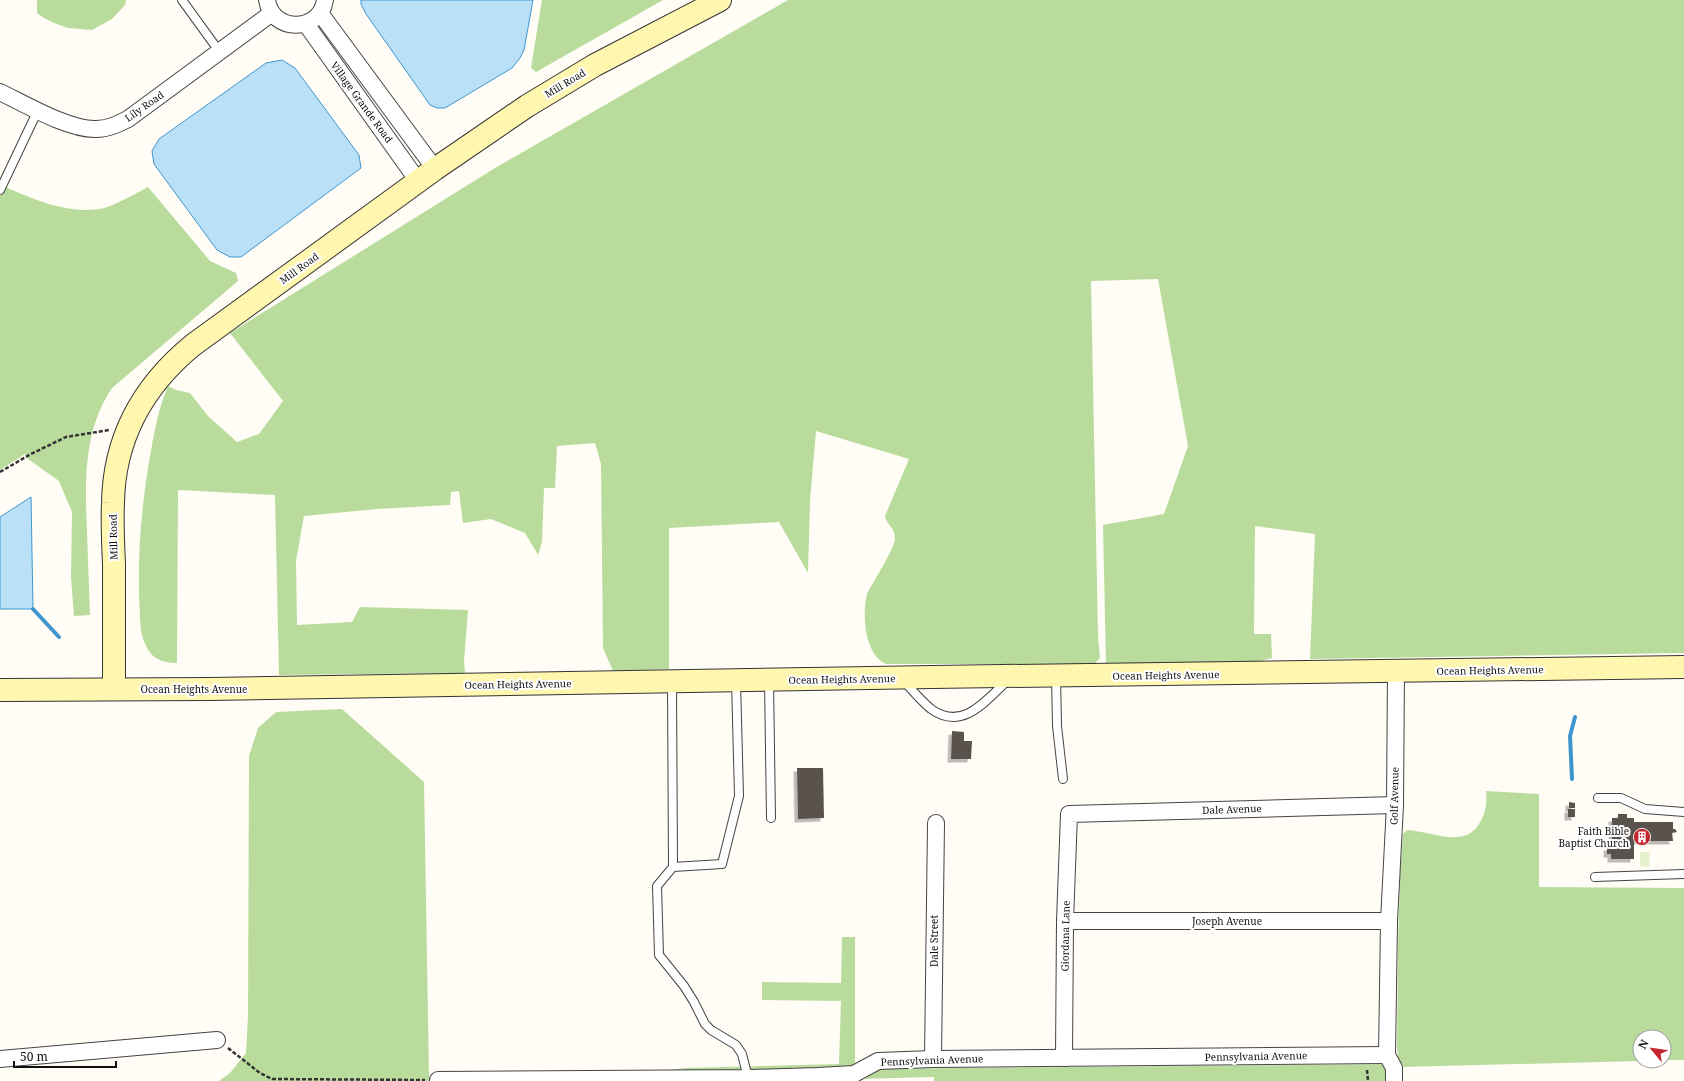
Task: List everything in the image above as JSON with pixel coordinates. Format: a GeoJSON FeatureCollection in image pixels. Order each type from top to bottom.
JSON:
{"type":"FeatureCollection","features":[{"type":"Feature","properties":{"kind":"main road","name":"Mill Road"},"geometry":{"type":"LineString","coordinates":[[114,688],[113,502],[117,467],[123,440],[135,414],[152,386],[181,355],[193,345],[426,175],[550,92],[595,65],[720,0]]}},
{"type":"Feature","properties":{"kind":"main road","name":"Ocean Heights Avenue"},"geometry":{"type":"LineString","coordinates":[[0,690],[114,688],[210,689],[1684,667]]}},
{"type":"Feature","properties":{"kind":"street","name":"Lily Road"},"geometry":{"type":"LineString","coordinates":[[0,92],[67,123],[95,129],[111,126],[128,119],[219,51],[269,7]]}},
{"type":"Feature","properties":{"kind":"street"},"geometry":{"type":"LineString","coordinates":[[269,7],[278,20],[287,24],[296,25],[306,24],[314,20],[323,7],[426,175]]}},
{"type":"Feature","properties":{"kind":"street","name":"Village Grande Road"},"geometry":{"type":"LineString","coordinates":[[306,24],[426,175]]}},
{"type":"Feature","properties":{"kind":"street","name":"Golf Avenue"},"geometry":{"type":"LineString","coordinates":[[1389,920],[1395,805],[1396,671]]}},
{"type":"Feature","properties":{"kind":"street","name":"Dale Avenue"},"geometry":{"type":"LineString","coordinates":[[1068,814],[1395,805]]}},
{"type":"Feature","properties":{"kind":"street","name":"Giordana Lane"},"geometry":{"type":"LineString","coordinates":[[1064,1058],[1065,921],[1068,814]]}},
{"type":"Feature","properties":{"kind":"street","name":"Dale Street"},"geometry":{"type":"LineString","coordinates":[[933,1059],[936,823]]}},
{"type":"Feature","properties":{"kind":"street"},"geometry":{"type":"LineString","coordinates":[[1389,920],[1387,1055],[1394,1068],[1394,1081]]}},
{"type":"Feature","properties":{"kind":"street","name":"Joseph Avenue"},"geometry":{"type":"LineString","coordinates":[[1065,921],[1389,920]]}},
{"type":"Feature","properties":{"kind":"street"},"geometry":{"type":"LineString","coordinates":[[0,1059],[217,1040]]}},
{"type":"Feature","properties":{"kind":"street","name":"Pennsylvania Avenue"},"geometry":{"type":"LineString","coordinates":[[438,1080],[751,1080],[854,1074],[878,1061],[933,1059],[1387,1055]]}},
{"type":"Feature","properties":{"kind":"lane"},"geometry":{"type":"LineString","coordinates":[[182,0],[219,51]]}},
{"type":"Feature","properties":{"kind":"lane"},"geometry":{"type":"LineString","coordinates":[[0,190],[38,110]]}},
{"type":"Feature","properties":{"kind":"lane"},"geometry":{"type":"LineString","coordinates":[[902,678],[930,708],[944,716],[961,717],[971,713],[1012,676]]}},
{"type":"Feature","properties":{"kind":"lane"},"geometry":{"type":"LineString","coordinates":[[1056,676],[1057,726],[1063,779]]}},
{"type":"Feature","properties":{"kind":"lane"},"geometry":{"type":"LineString","coordinates":[[768,680],[772,818]]}},
{"type":"Feature","properties":{"kind":"lane"},"geometry":{"type":"LineString","coordinates":[[673,867],[722,864],[739,796],[736,681]]}},
{"type":"Feature","properties":{"kind":"lane"},"geometry":{"type":"LineString","coordinates":[[672,682],[673,867],[657,886],[660,955],[684,986],[705,1024],[711,1030],[736,1045],[742,1054],[746,1070],[751,1080]]}},
{"type":"Feature","properties":{"kind":"lane"},"geometry":{"type":"LineString","coordinates":[[1598,798],[1621,798],[1645,809],[1684,812]]}},
{"type":"Feature","properties":{"kind":"lane"},"geometry":{"type":"LineString","coordinates":[[1595,877],[1684,874]]}},
{"type":"Feature","properties":{"kind":"path"},"geometry":{"type":"LineString","coordinates":[[0,472],[31,454],[66,437],[108,430]]}},
{"type":"Feature","properties":{"kind":"path"},"geometry":{"type":"LineString","coordinates":[[217,1040],[260,1073],[272,1079],[438,1080]]}},
{"type":"Feature","properties":{"kind":"green space"},"geometry":{"type":"Polygon","coordinates":[[[37,0],[126,0],[125,5],[112,19],[92,30],[68,28],[44,18],[37,13],[37,0]]]}},
{"type":"Feature","properties":{"kind":"green space"},"geometry":{"type":"Polygon","coordinates":[[[542,0],[663,0],[536,72],[531,68],[542,0]]]}},
{"type":"Feature","properties":{"kind":"green space"},"geometry":{"type":"Polygon","coordinates":[[[788,0],[1684,0],[1684,653],[1310,659],[1315,534],[1255,526],[1254,634],[1271,634],[1272,658],[1261,661],[1106,665],[1103,525],[1164,514],[1188,446],[1158,279],[1091,281],[1098,636],[1100,658],[1094,664],[886,664],[879,659],[873,652],[866,633],[865,602],[867,594],[892,549],[895,535],[885,516],[909,459],[816,431],[810,501],[808,573],[779,522],[669,528],[669,669],[613,671],[603,648],[601,464],[595,443],[557,446],[555,488],[544,488],[542,542],[538,555],[525,533],[491,519],[463,523],[459,491],[451,492],[450,505],[377,509],[304,516],[296,561],[297,625],[352,622],[360,607],[468,610],[464,661],[465,673],[279,675],[275,495],[178,490],[177,663],[162,661],[152,655],[146,645],[141,631],[139,586],[140,541],[147,473],[156,426],[168,386],[176,390],[190,393],[208,416],[237,442],[259,434],[283,401],[230,333],[495,168],[788,0]]]}},
{"type":"Feature","properties":{"kind":"green space"},"geometry":{"type":"Polygon","coordinates":[[[0,185],[37,200],[64,208],[77,210],[104,208],[120,202],[148,187],[210,261],[236,273],[238,281],[112,388],[103,404],[91,439],[86,476],[90,615],[74,616],[71,577],[72,512],[59,481],[28,459],[25,454],[0,470],[0,185]]]}},
{"type":"Feature","properties":{"kind":"green space"},"geometry":{"type":"Polygon","coordinates":[[[342,709],[424,782],[429,1077],[587,1080],[686,1068],[839,1064],[841,1001],[762,1000],[762,982],[841,983],[842,937],[855,937],[855,1069],[1399,1064],[1397,1048],[1398,945],[1400,873],[1403,834],[1407,830],[1446,837],[1465,836],[1473,831],[1483,816],[1486,808],[1486,791],[1539,794],[1539,887],[1684,888],[1684,1060],[1672,1060],[1672,1029],[1632,1029],[1632,1061],[1400,1067],[1402,1081],[934,1081],[934,1077],[781,1081],[219,1081],[230,1073],[246,1053],[248,1016],[249,756],[258,728],[276,712],[342,709]]]}},
{"type":"Feature","properties":{"kind":"green space"},"geometry":{"type":"Polygon","coordinates":[[[1640,852],[1650,852],[1649,867],[1640,866],[1640,852]]]}},
{"type":"Feature","properties":{"kind":"water"},"geometry":{"type":"Polygon","coordinates":[[[361,0],[533,0],[524,50],[512,68],[445,108],[437,108],[430,105],[366,14],[361,4],[361,0]]]}},
{"type":"Feature","properties":{"kind":"water"},"geometry":{"type":"Polygon","coordinates":[[[282,60],[295,68],[359,155],[361,168],[241,257],[230,257],[217,250],[154,164],[152,151],[159,139],[266,63],[282,60]]]}},
{"type":"Feature","properties":{"kind":"water"},"geometry":{"type":"Polygon","coordinates":[[[31,497],[33,609],[0,609],[0,517],[31,497]]]}},
{"type":"Feature","properties":{"kind":"building"},"geometry":{"type":"Polygon","coordinates":[[[952,731],[964,732],[964,741],[972,741],[971,759],[951,759],[952,731]]]}},
{"type":"Feature","properties":{"kind":"building"},"geometry":{"type":"Polygon","coordinates":[[[797,768],[823,768],[824,818],[798,819],[797,768]]]}},
{"type":"Feature","properties":{"kind":"building"},"geometry":{"type":"Polygon","coordinates":[[[1569,802],[1575,803],[1575,808],[1569,808],[1569,802]]]}},
{"type":"Feature","properties":{"kind":"building"},"geometry":{"type":"Polygon","coordinates":[[[1568,809],[1575,809],[1575,817],[1568,817],[1568,809]]]}},
{"type":"Feature","properties":{"kind":"building","name":"Faith Bible Baptist Church"},"geometry":{"type":"Polygon","coordinates":[[[1618,814],[1627,814],[1627,818],[1634,818],[1634,822],[1673,822],[1673,829],[1677,832],[1672,833],[1673,841],[1634,841],[1634,859],[1611,859],[1611,854],[1607,854],[1607,847],[1612,847],[1612,818],[1618,818],[1618,814]]]}},
{"type":"Feature","properties":{"kind":"waterway"},"geometry":{"type":"LineString","coordinates":[[33,609],[59,637]]}},
{"type":"Feature","properties":{"kind":"waterway"},"geometry":{"type":"LineString","coordinates":[[1572,779],[1570,736],[1575,717]]}},
{"type":"Feature","properties":{"kind":"place","name":"Faith Bible Baptist Church"},"geometry":{"type":"Point","coordinates":[1642,837]}}]}
